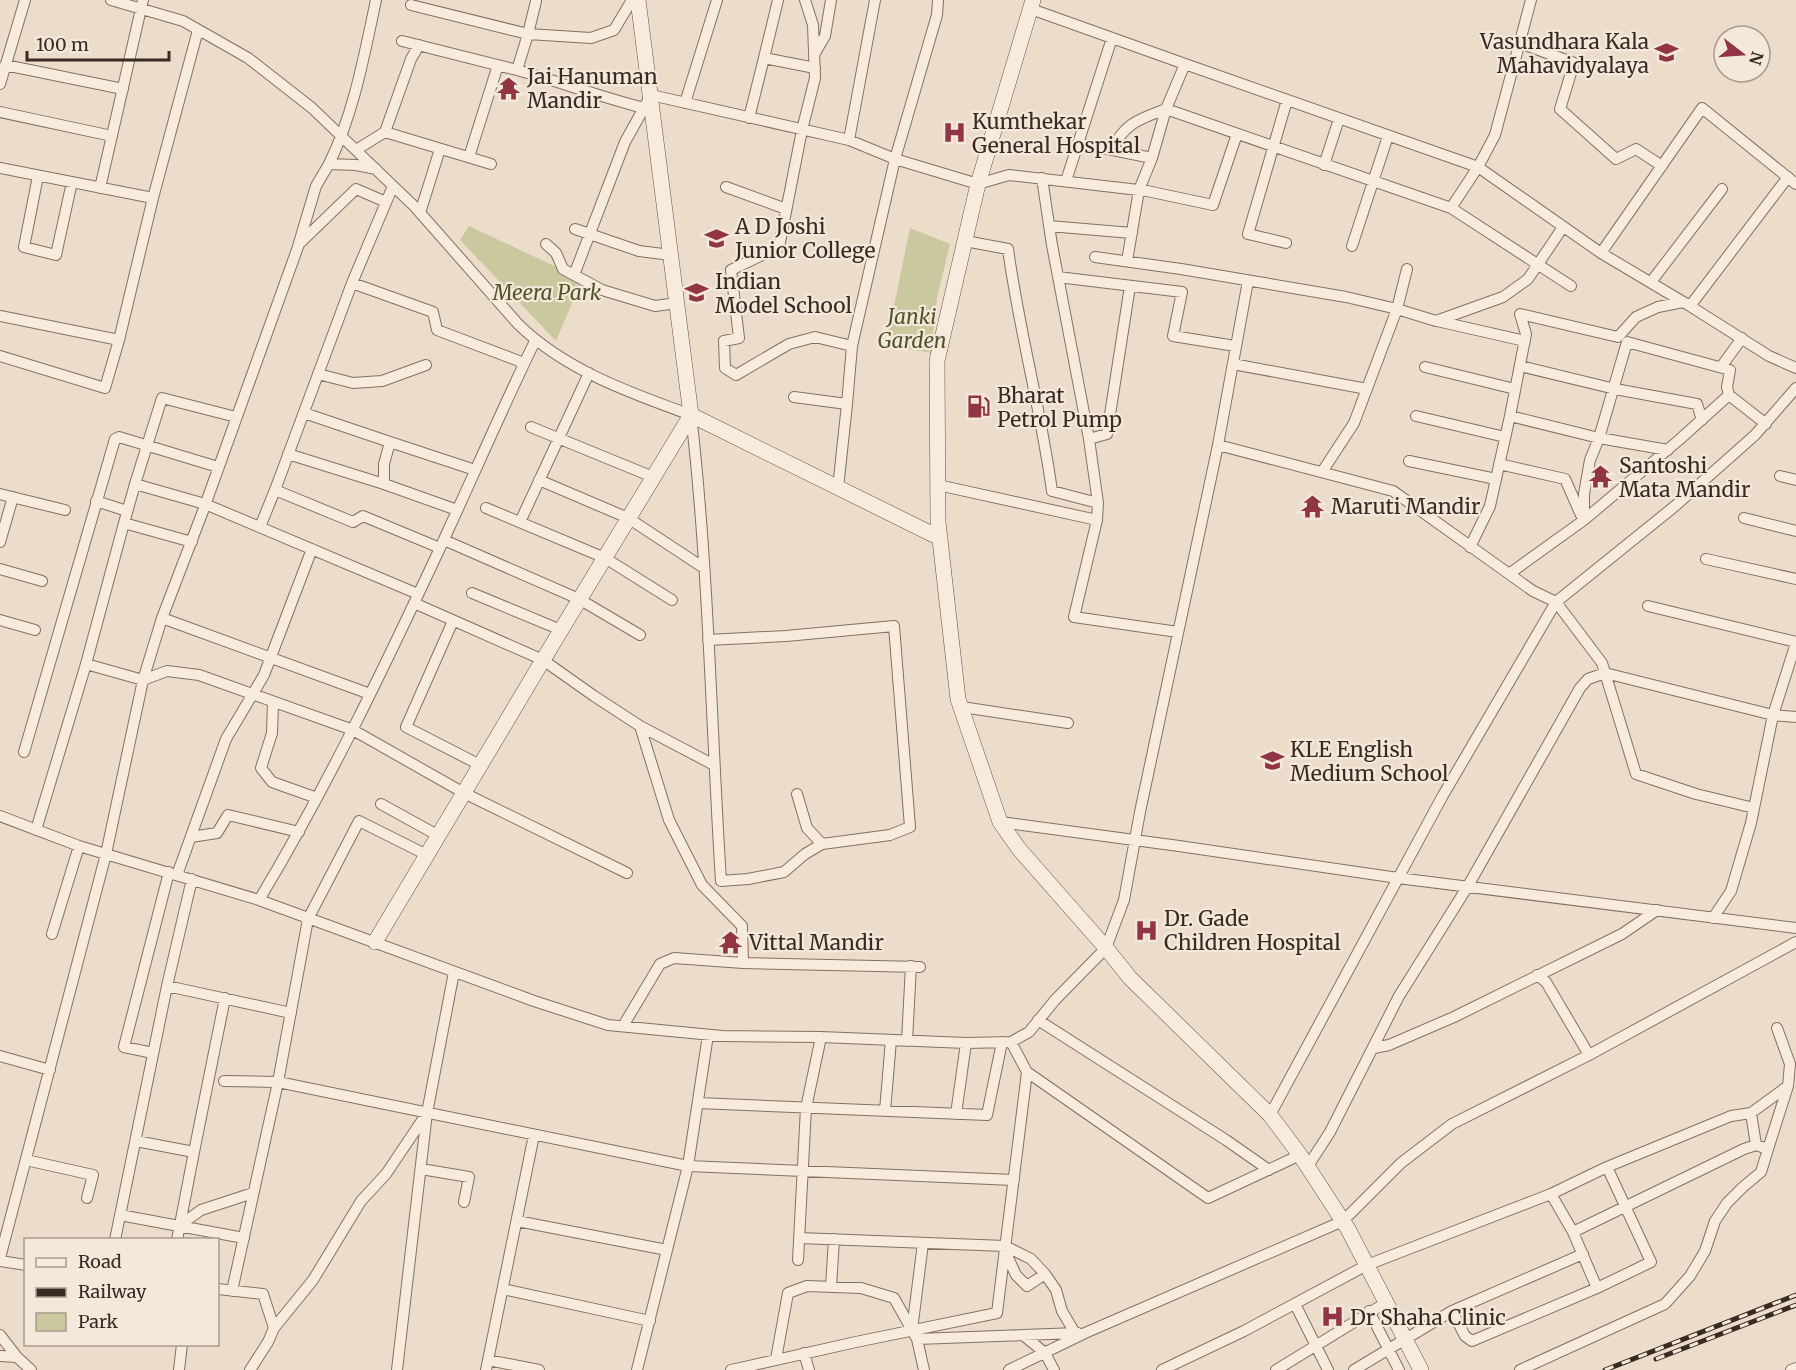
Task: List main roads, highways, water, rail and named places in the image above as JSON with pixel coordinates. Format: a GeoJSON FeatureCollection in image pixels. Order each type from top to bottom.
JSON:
{"type":"FeatureCollection","features":[{"type":"Feature","properties":{"kind":"railway"},"geometry":{"type":"LineString","coordinates":[[1605,1370],[1796,1295]]}},
{"type":"Feature","properties":{"kind":"railway"},"geometry":{"type":"LineString","coordinates":[[1656,1359],[1796,1305]]}},
{"type":"Feature","properties":{"kind":"place","name":"Vasundhara Kala Mahavidyalaya"},"geometry":{"type":"Point","coordinates":[1667,53]}},
{"type":"Feature","properties":{"kind":"place","name":"Jai Hanuman Mandir"},"geometry":{"type":"Point","coordinates":[509,88]}},
{"type":"Feature","properties":{"kind":"place","name":"Kumthekar General Hospital"},"geometry":{"type":"Point","coordinates":[954,133]}},
{"type":"Feature","properties":{"kind":"place","name":"A D Joshi Junior College"},"geometry":{"type":"Point","coordinates":[717,238]}},
{"type":"Feature","properties":{"kind":"place","name":"Indian Model School"},"geometry":{"type":"Point","coordinates":[697,293]}},
{"type":"Feature","properties":{"kind":"place","name":"Bharat Petrol Pump"},"geometry":{"type":"Point","coordinates":[979,407]}},
{"type":"Feature","properties":{"kind":"place","name":"Santoshi Mata Mandir"},"geometry":{"type":"Point","coordinates":[1601,477]}},
{"type":"Feature","properties":{"kind":"place","name":"Maruti Mandir"},"geometry":{"type":"Point","coordinates":[1313,506]}},
{"type":"Feature","properties":{"kind":"place","name":"KLE English Medium School"},"geometry":{"type":"Point","coordinates":[1272,761]}},
{"type":"Feature","properties":{"kind":"place","name":"Dr. Gade Children Hospital"},"geometry":{"type":"Point","coordinates":[1146,930]}},
{"type":"Feature","properties":{"kind":"place","name":"Vittal Mandir"},"geometry":{"type":"Point","coordinates":[731,942]}},
{"type":"Feature","properties":{"kind":"place","name":"Dr Shaha Clinic"},"geometry":{"type":"Point","coordinates":[1332,1317]}},
{"type":"Feature","properties":{"kind":"park label","name":"Meera Park"},"geometry":{"type":"Point","coordinates":[547,292]}},
{"type":"Feature","properties":{"kind":"park label","name":"Janki Garden"},"geometry":{"type":"Point","coordinates":[912,328]}}]}
